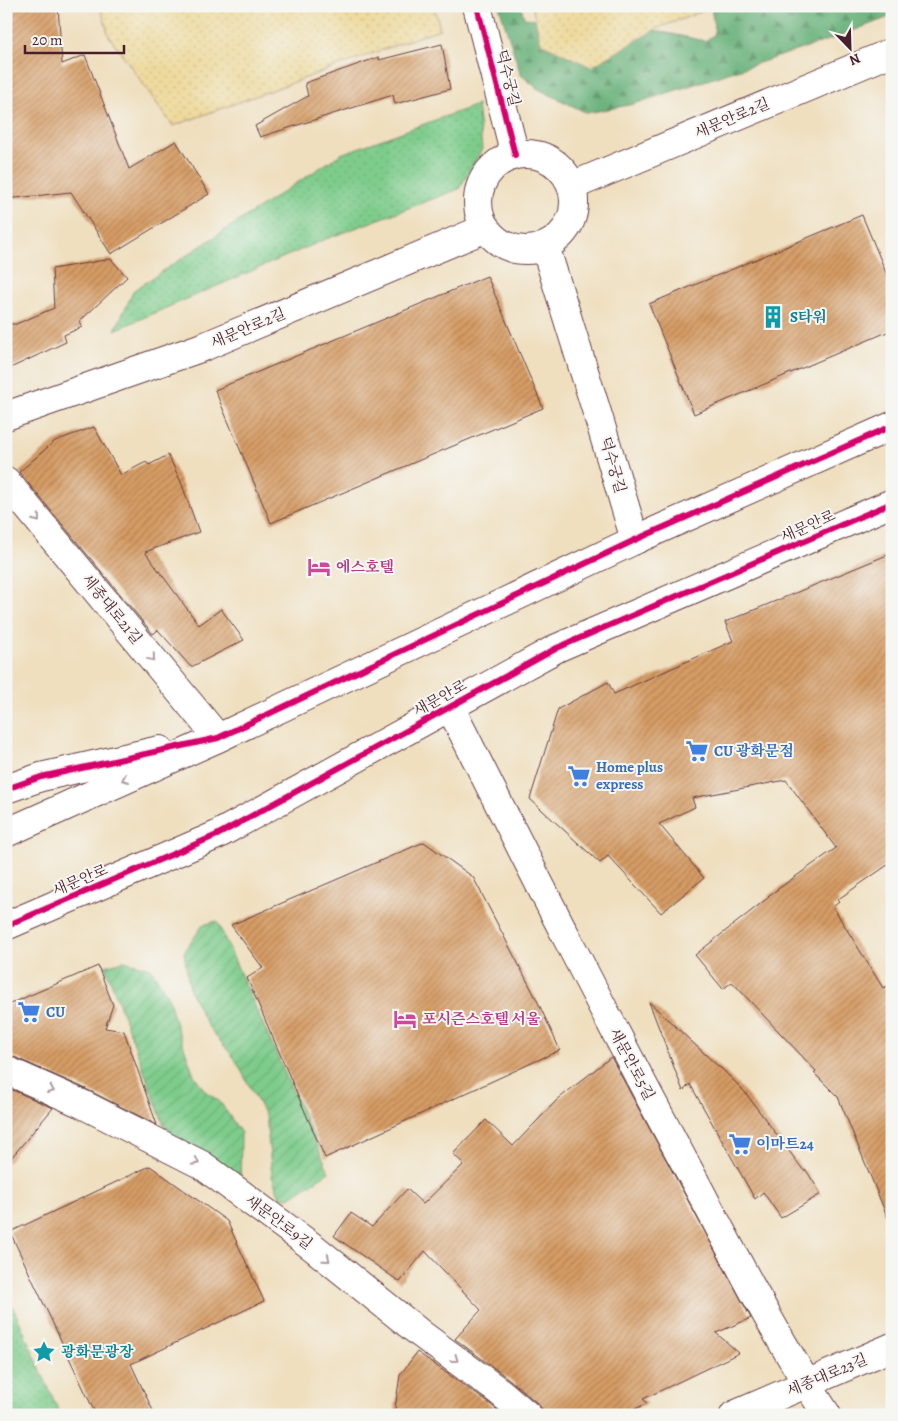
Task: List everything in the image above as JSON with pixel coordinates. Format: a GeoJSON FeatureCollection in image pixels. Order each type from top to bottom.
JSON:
{"type":"FeatureCollection","features":[{"type":"Feature","properties":{"kind":"street","name":"덕수궁길"},"geometry":{"type":"LineString","coordinates":[[477,6],[515,155]]}},
{"type":"Feature","properties":{"kind":"street","name":"새문안로2길"},"geometry":{"type":"LineString","coordinates":[[572,186],[892,52]]}},
{"type":"Feature","properties":{"kind":"street"},"geometry":{"type":"LineString","coordinates":[[515,155],[540,156],[555,163],[565,173],[572,186],[573,214],[567,228],[545,246],[529,250],[512,248],[497,240],[486,228],[479,213],[478,196],[483,180],[493,166],[515,155]]}},
{"type":"Feature","properties":{"kind":"street","name":"새문안로2길"},"geometry":{"type":"LineString","coordinates":[[6,416],[203,347],[486,228]]}},
{"type":"Feature","properties":{"kind":"street","name":"덕수궁길"},"geometry":{"type":"LineString","coordinates":[[545,246],[635,540]]}},
{"type":"Feature","properties":{"kind":"street"},"geometry":{"type":"LineString","coordinates":[[6,833],[218,738],[635,540],[892,426]]}},
{"type":"Feature","properties":{"kind":"street","name":"세종대로21길"},"geometry":{"type":"LineString","coordinates":[[6,481],[218,738]]}},
{"type":"Feature","properties":{"kind":"street","name":"새문안로"},"geometry":{"type":"LineString","coordinates":[[6,926],[217,835],[557,648],[892,503]]}},
{"type":"Feature","properties":{"kind":"street","name":"새문안로5길"},"geometry":{"type":"LineString","coordinates":[[450,707],[556,918],[630,1059],[750,1284],[806,1384],[827,1415]]}},
{"type":"Feature","properties":{"kind":"street"},"geometry":{"type":"LineString","coordinates":[[6,789],[41,777],[218,738]]}},
{"type":"Feature","properties":{"kind":"street","name":"새문안로9길"},"geometry":{"type":"LineString","coordinates":[[6,1070],[80,1104],[202,1166],[314,1248],[421,1334],[500,1392],[527,1415]]}},
{"type":"Feature","properties":{"kind":"street","name":"세종대로23길"},"geometry":{"type":"LineString","coordinates":[[734,1415],[892,1347]]}},
{"type":"Feature","properties":{"kind":"green space"},"geometry":{"type":"Polygon","coordinates":[[[499,6],[521,6],[524,18],[555,21],[559,51],[571,58],[653,30],[705,41],[715,34],[711,6],[892,6],[892,16],[826,41],[634,104],[587,113],[538,89],[521,75],[499,6]]]}},
{"type":"Feature","properties":{"kind":"green space"},"geometry":{"type":"Polygon","coordinates":[[[477,105],[482,149],[459,189],[326,239],[115,330],[134,290],[341,154],[477,105]]]}},
{"type":"Feature","properties":{"kind":"green space"},"geometry":{"type":"Polygon","coordinates":[[[217,921],[329,1172],[289,1198],[280,1197],[272,1176],[266,1117],[235,1059],[207,1025],[190,991],[184,952],[203,925],[217,921]]]}},
{"type":"Feature","properties":{"kind":"green space"},"geometry":{"type":"Polygon","coordinates":[[[124,961],[151,968],[169,999],[194,1075],[205,1091],[220,1102],[241,1133],[240,1193],[202,1165],[164,1125],[105,966],[124,961]]]}},
{"type":"Feature","properties":{"kind":"green space"},"geometry":{"type":"Polygon","coordinates":[[[6,1291],[59,1412],[53,1415],[10,1415],[6,1406],[6,1291]]]}},
{"type":"Feature","properties":{"kind":"sand"},"geometry":{"type":"Polygon","coordinates":[[[100,6],[434,6],[440,29],[173,126],[109,36],[100,6]]]}},
{"type":"Feature","properties":{"kind":"sand"},"geometry":{"type":"Polygon","coordinates":[[[532,6],[716,6],[656,29],[591,67],[541,43],[532,6]]]}},
{"type":"Feature","properties":{"kind":"building"},"geometry":{"type":"Polygon","coordinates":[[[6,6],[58,6],[62,64],[85,55],[129,169],[176,141],[209,194],[111,254],[71,192],[6,199],[6,6]]]}},
{"type":"Feature","properties":{"kind":"building"},"geometry":{"type":"Polygon","coordinates":[[[442,44],[450,89],[395,104],[393,95],[260,137],[255,126],[308,96],[305,83],[379,57],[379,60],[442,44]]]}},
{"type":"Feature","properties":{"kind":"building","name":"S타워"},"geometry":{"type":"Polygon","coordinates":[[[862,215],[892,287],[892,330],[694,414],[649,304],[862,215]]]}},
{"type":"Feature","properties":{"kind":"building"},"geometry":{"type":"Polygon","coordinates":[[[111,259],[127,277],[80,321],[82,327],[64,335],[66,342],[6,370],[6,324],[16,324],[54,308],[52,269],[111,259]]]}},
{"type":"Feature","properties":{"kind":"building"},"geometry":{"type":"Polygon","coordinates":[[[487,276],[543,408],[271,523],[215,390],[487,276]]]}},
{"type":"Feature","properties":{"kind":"building"},"geometry":{"type":"Polygon","coordinates":[[[94,427],[121,475],[146,462],[149,465],[168,455],[181,482],[199,532],[145,552],[199,625],[221,609],[244,640],[191,667],[158,630],[153,634],[19,472],[55,441],[94,427]]]}},
{"type":"Feature","properties":{"kind":"building"},"geometry":{"type":"Polygon","coordinates":[[[892,553],[892,862],[837,900],[839,902],[833,907],[883,988],[892,984],[891,1226],[838,1097],[732,982],[723,989],[695,955],[768,896],[836,848],[786,780],[692,798],[695,807],[659,824],[704,878],[661,913],[608,856],[600,863],[530,799],[558,709],[608,682],[614,694],[733,641],[725,622],[892,553]]]}},
{"type":"Feature","properties":{"kind":"building","name":"포시즌스호텔 서울"},"geometry":{"type":"Polygon","coordinates":[[[424,842],[473,877],[536,998],[560,1050],[325,1158],[247,978],[263,968],[231,925],[424,842]]]}},
{"type":"Feature","properties":{"kind":"building"},"geometry":{"type":"Polygon","coordinates":[[[98,966],[113,1005],[105,1028],[124,1031],[157,1125],[86,1089],[6,1055],[6,1008],[12,1003],[98,966]]]}},
{"type":"Feature","properties":{"kind":"building"},"geometry":{"type":"Polygon","coordinates":[[[649,1002],[744,1091],[804,1171],[806,1170],[821,1194],[781,1218],[763,1192],[755,1199],[690,1084],[683,1091],[649,1002]]]}},
{"type":"Feature","properties":{"kind":"building"},"geometry":{"type":"Polygon","coordinates":[[[611,1057],[751,1318],[716,1333],[739,1353],[643,1399],[647,1403],[624,1415],[542,1415],[542,1409],[537,1403],[509,1379],[455,1339],[481,1310],[425,1251],[400,1282],[334,1236],[351,1213],[372,1227],[407,1189],[423,1204],[464,1164],[453,1154],[486,1120],[513,1146],[557,1100],[611,1057]]]}},
{"type":"Feature","properties":{"kind":"building"},"geometry":{"type":"Polygon","coordinates":[[[6,1087],[53,1108],[6,1164],[6,1087]]]}},
{"type":"Feature","properties":{"kind":"building"},"geometry":{"type":"Polygon","coordinates":[[[150,1166],[227,1221],[264,1301],[131,1364],[155,1415],[96,1415],[10,1232],[150,1166]]]}},
{"type":"Feature","properties":{"kind":"building"},"geometry":{"type":"Polygon","coordinates":[[[417,1352],[503,1415],[394,1415],[400,1375],[417,1352]]]}},
{"type":"Feature","properties":{"kind":"cycle path"},"geometry":{"type":"LineString","coordinates":[[477,6],[515,155]]}},
{"type":"Feature","properties":{"kind":"cycle path"},"geometry":{"type":"LineString","coordinates":[[6,789],[41,777],[218,738],[635,540],[892,426]]}},
{"type":"Feature","properties":{"kind":"cycle path"},"geometry":{"type":"LineString","coordinates":[[6,926],[217,835],[557,648],[892,503]]}},
{"type":"Feature","properties":{"kind":"place","name":"S타워"},"geometry":{"type":"Point","coordinates":[773,317]}},
{"type":"Feature","properties":{"kind":"place","name":"에스호텔"},"geometry":{"type":"Point","coordinates":[319,567]}},
{"type":"Feature","properties":{"kind":"place","name":"CU 광화문점"},"geometry":{"type":"Point","coordinates":[697,751]}},
{"type":"Feature","properties":{"kind":"place","name":"Home plus express"},"geometry":{"type":"Point","coordinates":[579,776]}},
{"type":"Feature","properties":{"kind":"place","name":"CU"},"geometry":{"type":"Point","coordinates":[29,1012]}},
{"type":"Feature","properties":{"kind":"place","name":"포시즌스호텔 서울"},"geometry":{"type":"Point","coordinates":[405,1019]}},
{"type":"Feature","properties":{"kind":"place","name":"이마트24"},"geometry":{"type":"Point","coordinates":[740,1144]}},
{"type":"Feature","properties":{"kind":"place","name":"광화문광장"},"geometry":{"type":"Point","coordinates":[44,1352]}}]}
